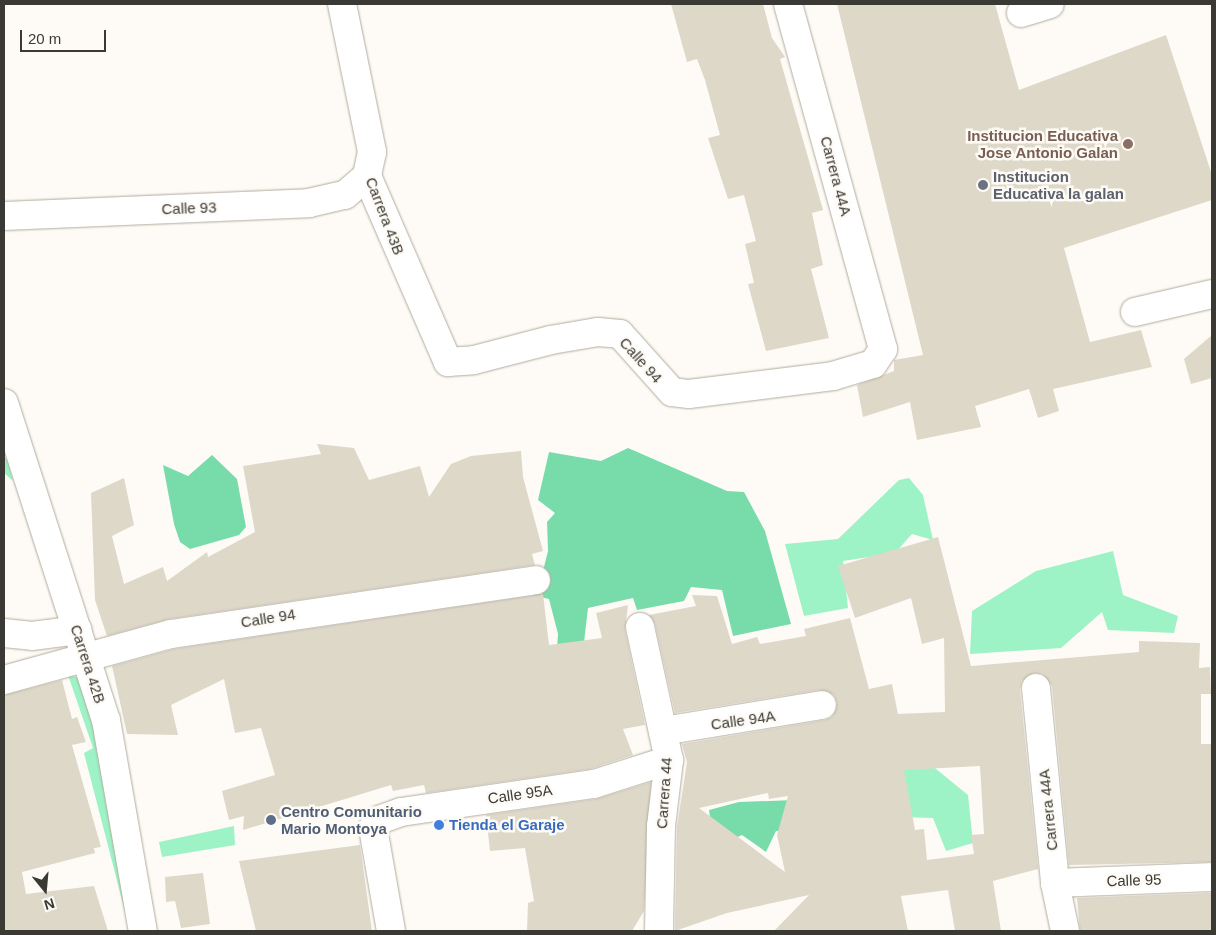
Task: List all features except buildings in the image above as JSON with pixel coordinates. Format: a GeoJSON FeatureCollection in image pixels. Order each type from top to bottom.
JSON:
{"type":"FeatureCollection","features":[{"type":"Feature","properties":{"kind":"street","name":"Carrera 43B"},"geometry":{"type":"LineString","coordinates":[[342,4],[372,152],[367,176],[448,362]]}},
{"type":"Feature","properties":{"kind":"street","name":"Carrera 44A"},"geometry":{"type":"LineString","coordinates":[[788,4],[883,349]]}},
{"type":"Feature","properties":{"kind":"street"},"geometry":{"type":"LineString","coordinates":[[1021,13],[1050,4]]}},
{"type":"Feature","properties":{"kind":"street","name":"Calle 93"},"geometry":{"type":"LineString","coordinates":[[4,216],[309,203],[345,195],[367,176]]}},
{"type":"Feature","properties":{"kind":"street"},"geometry":{"type":"LineString","coordinates":[[1134,312],[1212,294]]}},
{"type":"Feature","properties":{"kind":"street","name":"Calle 94"},"geometry":{"type":"LineString","coordinates":[[448,362],[474,360],[560,338],[598,332],[620,334],[672,392],[689,394],[833,376],[872,364],[883,349]]}},
{"type":"Feature","properties":{"kind":"street","name":"Carrera 42B"},"geometry":{"type":"LineString","coordinates":[[4,404],[87,656],[106,720],[143,931]]}},
{"type":"Feature","properties":{"kind":"street","name":"Calle 94"},"geometry":{"type":"LineString","coordinates":[[4,680],[171,634],[536,580]]}},
{"type":"Feature","properties":{"kind":"street","name":"Carrera 44"},"geometry":{"type":"LineString","coordinates":[[640,627],[669,760],[661,826],[660,931]]}},
{"type":"Feature","properties":{"kind":"street"},"geometry":{"type":"LineString","coordinates":[[4,633],[32,636],[78,630]]}},
{"type":"Feature","properties":{"kind":"street","name":"Carrera 44A"},"geometry":{"type":"LineString","coordinates":[[1036,688],[1055,883],[1065,931]]}},
{"type":"Feature","properties":{"kind":"street","name":"Calle 94A"},"geometry":{"type":"LineString","coordinates":[[663,731],[822,705]]}},
{"type":"Feature","properties":{"kind":"street","name":"Calle 95A"},"geometry":{"type":"LineString","coordinates":[[391,931],[373,828],[379,820],[401,812],[594,784],[669,760]]}},
{"type":"Feature","properties":{"kind":"street","name":"Calle 95"},"geometry":{"type":"LineString","coordinates":[[1055,883],[1212,877]]}},
{"type":"Feature","properties":{"kind":"green space"},"geometry":{"type":"Polygon","coordinates":[[[628,448],[727,491],[744,492],[765,531],[791,624],[733,636],[722,590],[691,587],[684,601],[637,610],[633,598],[588,608],[581,668],[554,691],[558,634],[549,599],[524,593],[542,575],[548,551],[547,522],[555,513],[538,500],[549,452],[601,461],[628,448]]]}},
{"type":"Feature","properties":{"kind":"green space"},"geometry":{"type":"Polygon","coordinates":[[[212,455],[237,479],[246,527],[239,535],[190,549],[180,542],[174,524],[163,465],[188,476],[212,455]]]}},
{"type":"Feature","properties":{"kind":"green space"},"geometry":{"type":"Polygon","coordinates":[[[4,457],[7,459],[13,481],[4,473],[4,457]]]}},
{"type":"Feature","properties":{"kind":"green space"},"geometry":{"type":"Polygon","coordinates":[[[909,478],[923,495],[933,540],[912,534],[895,553],[843,561],[848,608],[804,616],[785,544],[838,539],[899,480],[909,478]]]}},
{"type":"Feature","properties":{"kind":"green space"},"geometry":{"type":"Polygon","coordinates":[[[1113,551],[1123,595],[1178,616],[1174,633],[1108,630],[1102,612],[1061,648],[970,654],[972,611],[1036,571],[1113,551]]]}},
{"type":"Feature","properties":{"kind":"green space"},"geometry":{"type":"Polygon","coordinates":[[[68,675],[85,679],[130,931],[84,753],[93,748],[68,675]]]}},
{"type":"Feature","properties":{"kind":"green space"},"geometry":{"type":"Polygon","coordinates":[[[930,764],[968,795],[973,843],[946,851],[933,818],[901,817],[889,773],[930,764]]]}},
{"type":"Feature","properties":{"kind":"green space"},"geometry":{"type":"Polygon","coordinates":[[[795,800],[789,831],[776,831],[766,852],[742,835],[727,842],[713,840],[709,810],[739,802],[795,800]]]}},
{"type":"Feature","properties":{"kind":"green space"},"geometry":{"type":"Polygon","coordinates":[[[234,826],[235,845],[162,857],[159,842],[234,826]]]}},
{"type":"Feature","properties":{"kind":"place","name":"Institucion Educativa Jose Antonio Galan"},"geometry":{"type":"Point","coordinates":[1128,144]}},
{"type":"Feature","properties":{"kind":"place","name":"Institucion Educativa la galan"},"geometry":{"type":"Point","coordinates":[983,185]}},
{"type":"Feature","properties":{"kind":"place","name":"Centro Comunitario Mario Montoya"},"geometry":{"type":"Point","coordinates":[271,820]}},
{"type":"Feature","properties":{"kind":"place","name":"Tienda el Garaje"},"geometry":{"type":"Point","coordinates":[439,825]}}]}
